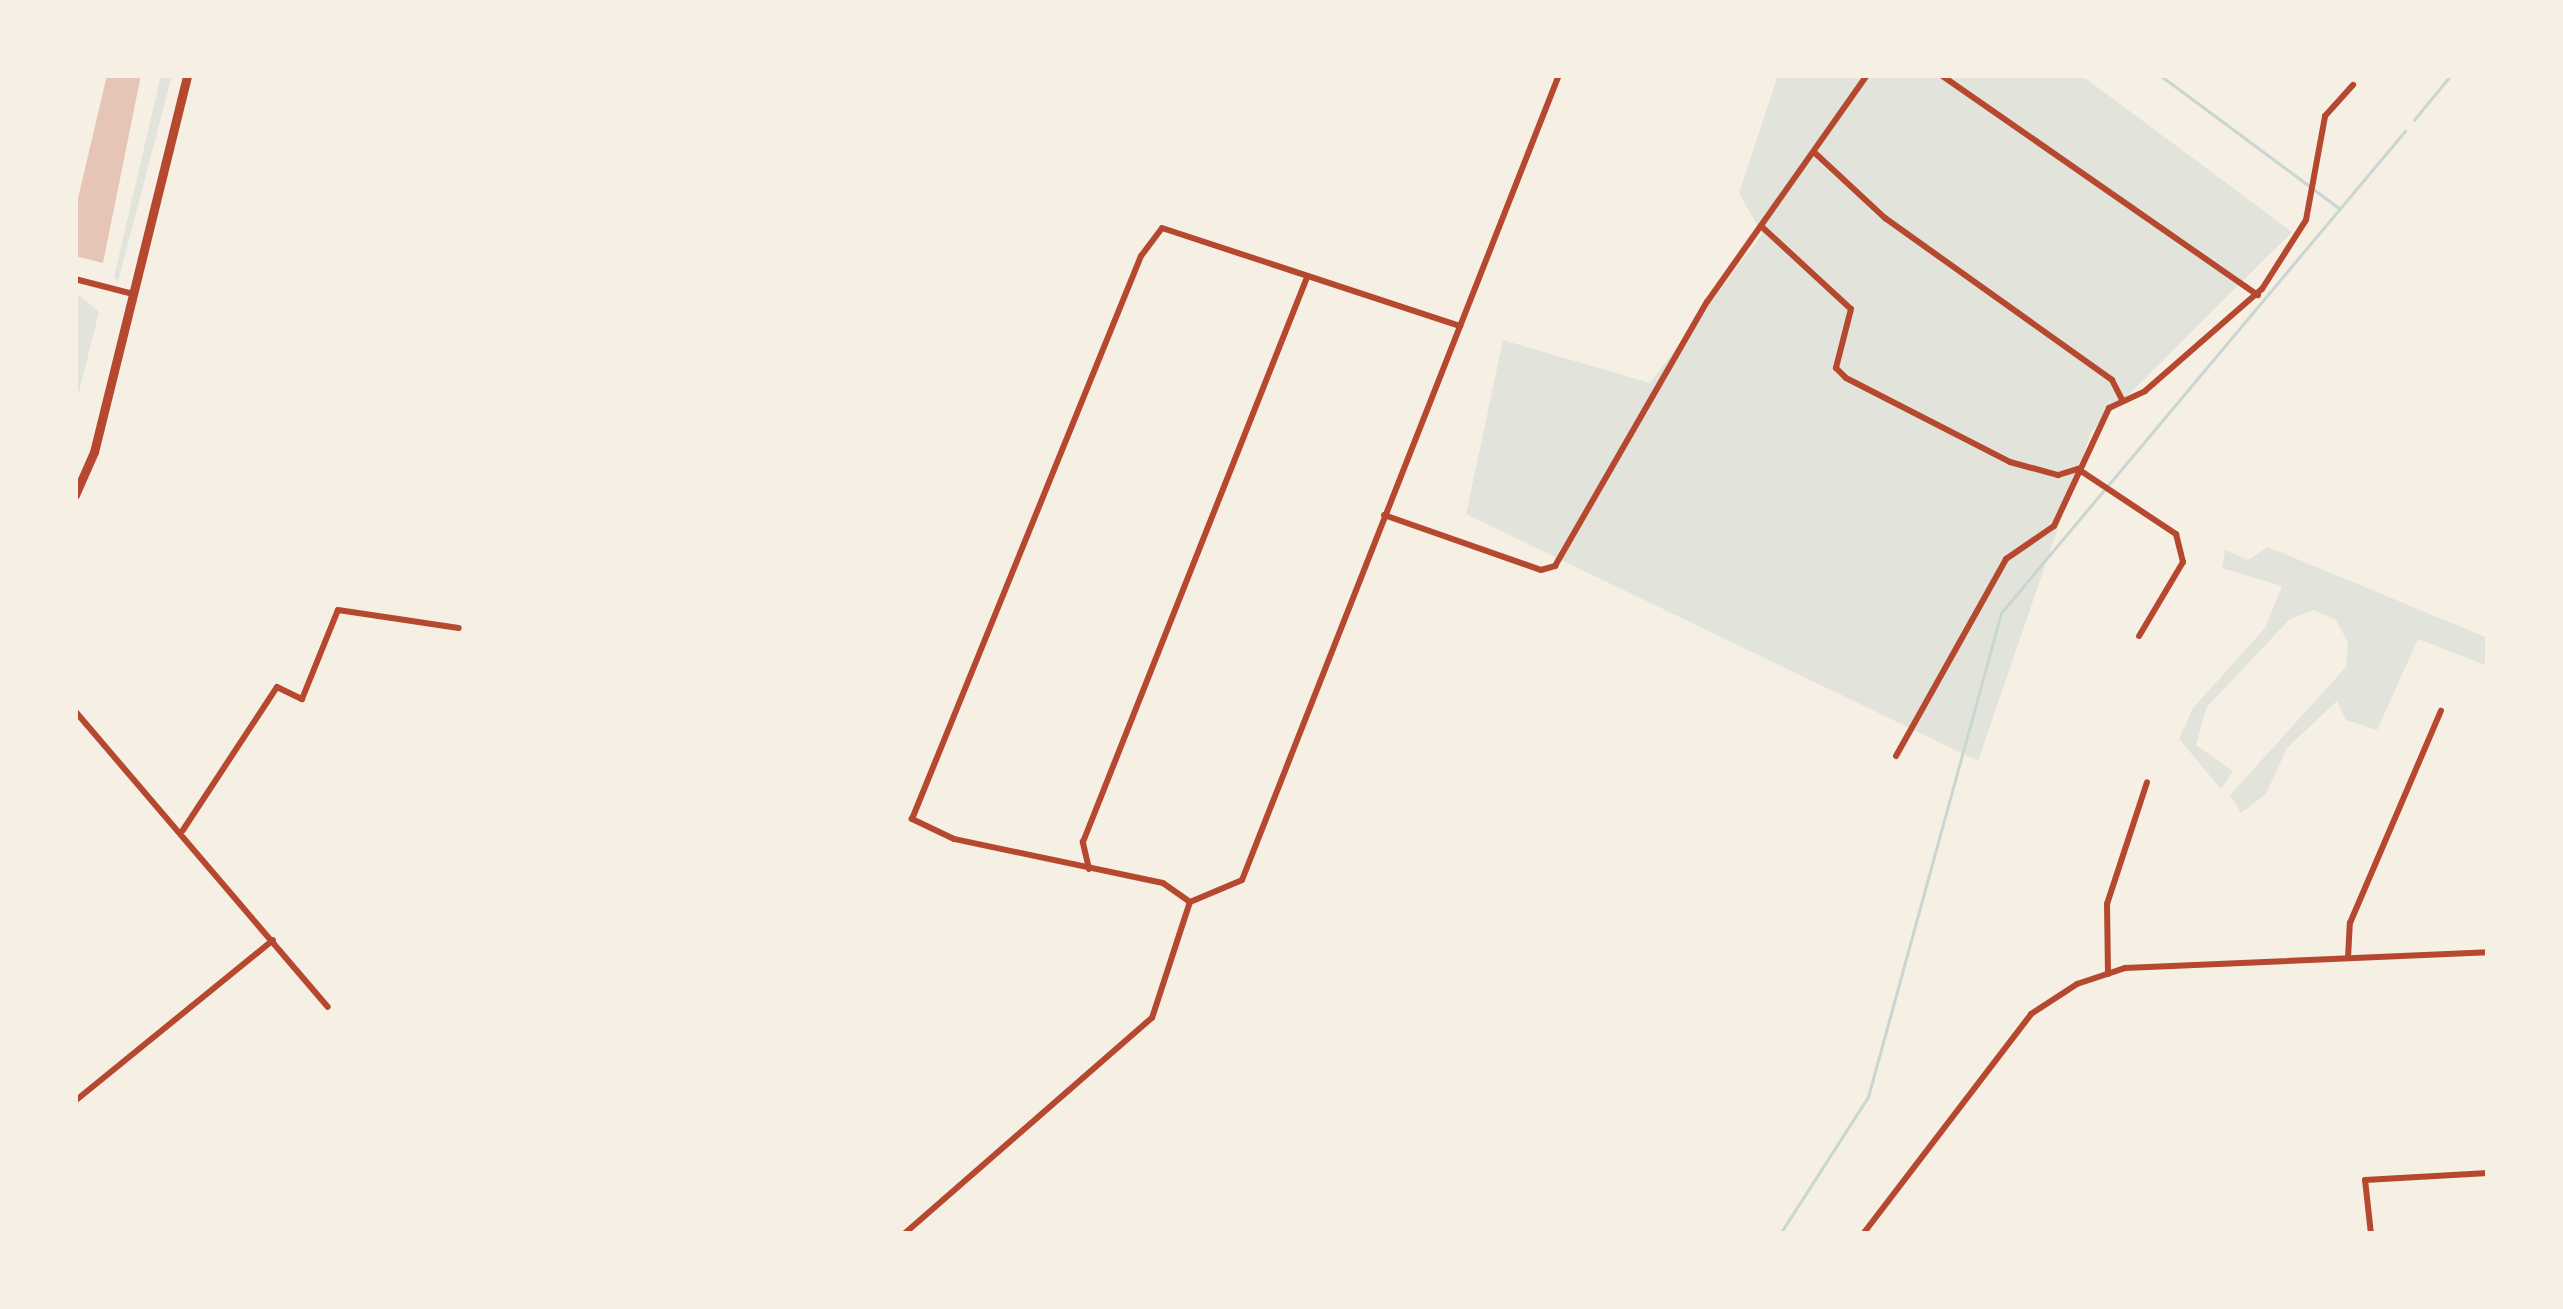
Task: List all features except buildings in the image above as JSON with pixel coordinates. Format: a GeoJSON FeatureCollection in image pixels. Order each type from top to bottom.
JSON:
{"type":"FeatureCollection","features":[{"type":"Feature","properties":{"kind":"main road"},"geometry":{"type":"LineString","coordinates":[[75,495],[134,294],[187,75]]}},
{"type":"Feature","properties":{"kind":"street"},"geometry":{"type":"LineString","coordinates":[[904,1234],[1152,1018],[1190,902],[1242,880],[1559,75]]}},
{"type":"Feature","properties":{"kind":"street"},"geometry":{"type":"LineString","coordinates":[[1384,515],[1541,570],[1555,566],[1760,226],[1868,75]]}},
{"type":"Feature","properties":{"kind":"street"},"geometry":{"type":"LineString","coordinates":[[1940,75],[2258,295]]}},
{"type":"Feature","properties":{"kind":"street"},"geometry":{"type":"LineString","coordinates":[[1896,756],[2006,559],[2054,526],[2090,436],[2122,400],[2258,295],[2306,220],[2326,116],[2353,85]]}},
{"type":"Feature","properties":{"kind":"street"},"geometry":{"type":"LineString","coordinates":[[1815,153],[1885,218],[2112,380],[2122,400]]}},
{"type":"Feature","properties":{"kind":"street"},"geometry":{"type":"LineString","coordinates":[[1760,226],[1851,310],[1836,368],[1846,378],[2010,462],[2058,476],[2078,469]]}},
{"type":"Feature","properties":{"kind":"street"},"geometry":{"type":"LineString","coordinates":[[1190,902],[1163,883],[919,829],[912,820],[1149,238],[1162,228],[1306,280],[1460,326]]}},
{"type":"Feature","properties":{"kind":"street"},"geometry":{"type":"LineString","coordinates":[[75,279],[134,294]]}},
{"type":"Feature","properties":{"kind":"street"},"geometry":{"type":"LineString","coordinates":[[1090,869],[1083,842],[1306,280]]}},
{"type":"Feature","properties":{"kind":"street"},"geometry":{"type":"LineString","coordinates":[[2078,469],[2167,526],[2184,546],[2139,636]]}},
{"type":"Feature","properties":{"kind":"street"},"geometry":{"type":"LineString","coordinates":[[183,830],[277,688],[302,699],[338,610],[459,628]]}},
{"type":"Feature","properties":{"kind":"street"},"geometry":{"type":"LineString","coordinates":[[75,710],[183,830],[328,1006]]}},
{"type":"Feature","properties":{"kind":"street"},"geometry":{"type":"LineString","coordinates":[[2348,958],[2350,923],[2441,711]]}},
{"type":"Feature","properties":{"kind":"street"},"geometry":{"type":"LineString","coordinates":[[2108,974],[2107,904],[2147,782]]}},
{"type":"Feature","properties":{"kind":"street"},"geometry":{"type":"LineString","coordinates":[[75,1101],[274,940]]}},
{"type":"Feature","properties":{"kind":"street"},"geometry":{"type":"LineString","coordinates":[[1863,1234],[2031,1014],[2108,974],[2488,952]]}},
{"type":"Feature","properties":{"kind":"street"},"geometry":{"type":"LineString","coordinates":[[2371,1234],[2364,1180],[2488,1173]]}},
{"type":"Feature","properties":{"kind":"shaded area"},"geometry":{"type":"Polygon","coordinates":[[[161,75],[172,75],[118,282],[114,277],[161,75]]]}},
{"type":"Feature","properties":{"kind":"shaded area"},"geometry":{"type":"Polygon","coordinates":[[[1778,75],[2081,75],[2292,232],[2091,432],[1978,761],[1466,514],[1503,340],[1650,383],[1762,234],[1739,193],[1778,75]]]}},
{"type":"Feature","properties":{"kind":"shaded area"},"geometry":{"type":"Polygon","coordinates":[[[75,292],[99,312],[75,408],[75,292]]]}},
{"type":"Feature","properties":{"kind":"shaded area"},"geometry":{"type":"Polygon","coordinates":[[[2268,547],[2488,638],[2488,666],[2418,639],[2377,730],[2346,720],[2337,701],[2287,748],[2266,794],[2241,813],[2230,795],[2346,667],[2348,642],[2335,619],[2313,610],[2289,620],[2206,708],[2196,745],[2233,771],[2221,789],[2179,739],[2193,708],[2265,628],[2282,586],[2222,568],[2225,550],[2248,560],[2268,547]]]}},
{"type":"Feature","properties":{"kind":"waterway"},"geometry":{"type":"LineString","coordinates":[[2160,75],[2339,208]]}},
{"type":"Feature","properties":{"kind":"waterway"},"geometry":{"type":"LineString","coordinates":[[2414,120],[2451,75]]}},
{"type":"Feature","properties":{"kind":"waterway"},"geometry":{"type":"LineString","coordinates":[[1780,1234],[1868,1097],[2001,613],[2405,131]]}}]}
